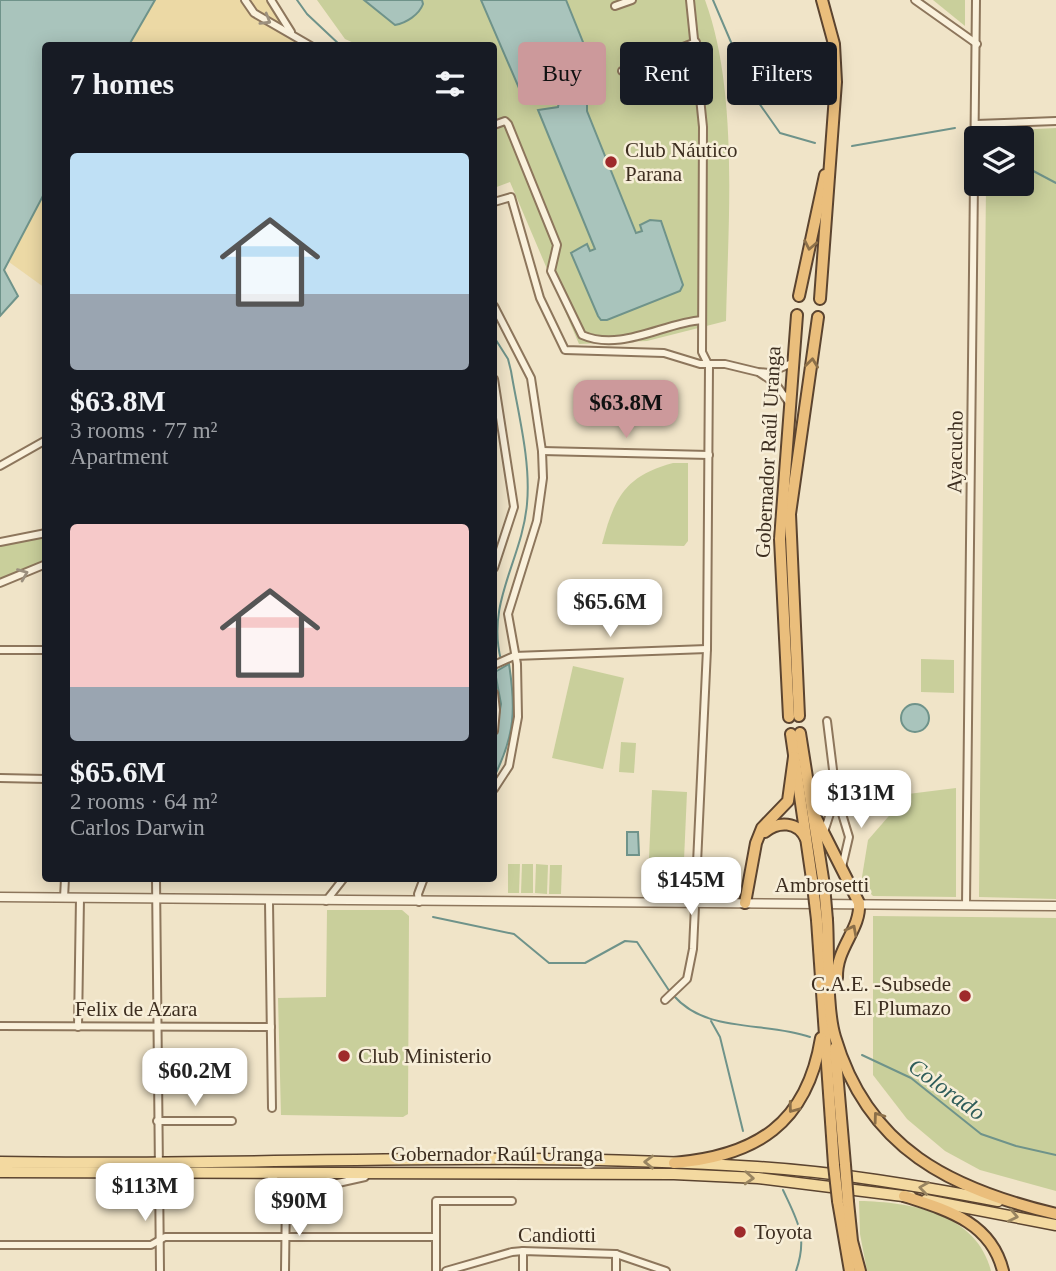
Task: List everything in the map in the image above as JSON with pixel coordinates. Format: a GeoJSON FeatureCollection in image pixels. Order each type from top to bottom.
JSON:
{"type":"FeatureCollection","features":[{"type":"Feature","properties":{"kind":"highway"},"geometry":{"type":"LineString","coordinates":[[820,299],[833,134],[835,56],[822,0]]}},
{"type":"Feature","properties":{"kind":"highway"},"geometry":{"type":"LineString","coordinates":[[799,296],[830,159]]}},
{"type":"Feature","properties":{"kind":"highway","name":"Gobernador Raúl Uranga"},"geometry":{"type":"LineString","coordinates":[[797,315],[780,539],[794,716],[790,514],[818,317]]}},
{"type":"Feature","properties":{"kind":"highway","name":"Gobernador Raúl Uranga"},"geometry":{"type":"LineString","coordinates":[[814,849],[814,814],[796,733],[794,757],[814,849],[834,1035],[864,1098],[903,1146],[954,1181],[1016,1204],[1056,1214]]}},
{"type":"Feature","properties":{"kind":"highway"},"geometry":{"type":"LineString","coordinates":[[745,902],[756,843],[762,828],[788,802],[794,757]]}},
{"type":"Feature","properties":{"kind":"highway"},"geometry":{"type":"LineString","coordinates":[[814,814],[859,903],[859,917],[839,953],[837,991],[832,1004]]}},
{"type":"Feature","properties":{"kind":"highway"},"geometry":{"type":"LineString","coordinates":[[756,843],[768,828],[791,825],[805,835],[814,849]]}},
{"type":"Feature","properties":{"kind":"highway","name":"Gobernador Raúl Uranga"},"geometry":{"type":"LineString","coordinates":[[822,920],[823,1021],[839,1165]]}},
{"type":"Feature","properties":{"kind":"highway"},"geometry":{"type":"LineString","coordinates":[[674,1163],[718,1158],[744,1149],[776,1127],[798,1102],[809,1080],[823,1021]]}},
{"type":"Feature","properties":{"kind":"highway"},"geometry":{"type":"LineString","coordinates":[[834,1035],[839,1165],[850,1271]]}},
{"type":"Feature","properties":{"kind":"highway"},"geometry":{"type":"LineString","coordinates":[[904,1196],[945,1209],[971,1223],[992,1243],[1003,1271]]}},
{"type":"Feature","properties":{"kind":"highway"},"geometry":{"type":"LineString","coordinates":[[843,1201],[860,1271]]}},
{"type":"Feature","properties":{"kind":"main road","name":"Gobernador Raúl Uranga"},"geometry":{"type":"LineString","coordinates":[[157,1170],[445,1159],[674,1163],[758,1167],[831,1175],[1016,1204]]}},
{"type":"Feature","properties":{"kind":"main road"},"geometry":{"type":"LineString","coordinates":[[0,1162],[157,1170]]}},
{"type":"Feature","properties":{"kind":"main road","name":"Gobernador Raúl Uranga"},"geometry":{"type":"LineString","coordinates":[[157,1170],[385,1174],[684,1174],[817,1184],[904,1196],[1056,1225]]}},
{"type":"Feature","properties":{"kind":"main road"},"geometry":{"type":"LineString","coordinates":[[0,1172],[157,1170]]}},
{"type":"Feature","properties":{"kind":"street"},"geometry":{"type":"LineString","coordinates":[[245,0],[254,13],[305,42]]}},
{"type":"Feature","properties":{"kind":"street"},"geometry":{"type":"LineString","coordinates":[[271,0],[292,34]]}},
{"type":"Feature","properties":{"kind":"street"},"geometry":{"type":"LineString","coordinates":[[615,6],[632,0]]}},
{"type":"Feature","properties":{"kind":"street"},"geometry":{"type":"LineString","coordinates":[[665,1000],[687,979],[691,964],[707,649],[709,366],[702,352],[703,127],[690,0]]}},
{"type":"Feature","properties":{"kind":"street"},"geometry":{"type":"LineString","coordinates":[[915,0],[977,44]]}},
{"type":"Feature","properties":{"kind":"street","name":"Ayacucho"},"geometry":{"type":"LineString","coordinates":[[966,905],[976,0]]}},
{"type":"Feature","properties":{"kind":"street"},"geometry":{"type":"LineString","coordinates":[[497,124],[505,121],[508,124],[557,245],[551,271],[582,335],[591,339],[618,339],[645,335],[680,322],[702,320]]}},
{"type":"Feature","properties":{"kind":"street"},"geometry":{"type":"LineString","coordinates":[[976,124],[1056,121]]}},
{"type":"Feature","properties":{"kind":"street"},"geometry":{"type":"LineString","coordinates":[[497,201],[511,197],[540,298],[565,350],[664,353],[709,366],[725,364],[769,373],[792,363]]}},
{"type":"Feature","properties":{"kind":"street"},"geometry":{"type":"LineString","coordinates":[[497,312],[531,378],[542,451],[543,478],[537,521],[508,614],[519,706],[509,766],[497,784]]}},
{"type":"Feature","properties":{"kind":"street"},"geometry":{"type":"LineString","coordinates":[[758,372],[775,383],[790,404]]}},
{"type":"Feature","properties":{"kind":"street"},"geometry":{"type":"LineString","coordinates":[[497,398],[514,507],[497,559]]}},
{"type":"Feature","properties":{"kind":"street"},"geometry":{"type":"LineString","coordinates":[[0,466],[42,442]]}},
{"type":"Feature","properties":{"kind":"street"},"geometry":{"type":"LineString","coordinates":[[542,451],[709,455]]}},
{"type":"Feature","properties":{"kind":"street"},"geometry":{"type":"LineString","coordinates":[[0,542],[42,534]]}},
{"type":"Feature","properties":{"kind":"street"},"geometry":{"type":"LineString","coordinates":[[0,583],[42,567]]}},
{"type":"Feature","properties":{"kind":"street"},"geometry":{"type":"LineString","coordinates":[[497,664],[512,656],[707,649]]}},
{"type":"Feature","properties":{"kind":"street"},"geometry":{"type":"LineString","coordinates":[[0,650],[42,650]]}},
{"type":"Feature","properties":{"kind":"street"},"geometry":{"type":"LineString","coordinates":[[827,721],[836,794],[849,837],[842,867]]}},
{"type":"Feature","properties":{"kind":"street"},"geometry":{"type":"LineString","coordinates":[[0,778],[42,779]]}},
{"type":"Feature","properties":{"kind":"street"},"geometry":{"type":"LineString","coordinates":[[814,849],[824,833],[836,794]]}},
{"type":"Feature","properties":{"kind":"street"},"geometry":{"type":"LineString","coordinates":[[64,898],[65,882]]}},
{"type":"Feature","properties":{"kind":"street"},"geometry":{"type":"LineString","coordinates":[[156,882],[160,1271]]}},
{"type":"Feature","properties":{"kind":"street"},"geometry":{"type":"LineString","coordinates":[[326,901],[341,882]]}},
{"type":"Feature","properties":{"kind":"street"},"geometry":{"type":"LineString","coordinates":[[419,902],[418,894],[422,882]]}},
{"type":"Feature","properties":{"kind":"street","name":"Ambrosetti"},"geometry":{"type":"LineString","coordinates":[[0,897],[270,902],[745,902],[1056,906]]}},
{"type":"Feature","properties":{"kind":"street"},"geometry":{"type":"LineString","coordinates":[[78,1027],[80,898]]}},
{"type":"Feature","properties":{"kind":"street"},"geometry":{"type":"LineString","coordinates":[[270,902],[272,1108]]}},
{"type":"Feature","properties":{"kind":"street","name":"Felix de Azara"},"geometry":{"type":"LineString","coordinates":[[0,1026],[271,1027]]}},
{"type":"Feature","properties":{"kind":"street"},"geometry":{"type":"LineString","coordinates":[[157,1121],[232,1121]]}},
{"type":"Feature","properties":{"kind":"street"},"geometry":{"type":"LineString","coordinates":[[267,1173],[282,1185],[288,1203],[285,1271]]}},
{"type":"Feature","properties":{"kind":"street"},"geometry":{"type":"LineString","coordinates":[[288,1203],[328,1185],[385,1174]]}},
{"type":"Feature","properties":{"kind":"street"},"geometry":{"type":"LineString","coordinates":[[436,1271],[436,1201],[512,1201]]}},
{"type":"Feature","properties":{"kind":"street"},"geometry":{"type":"LineString","coordinates":[[0,1245],[151,1245],[165,1237],[436,1237]]}},
{"type":"Feature","properties":{"kind":"street"},"geometry":{"type":"LineString","coordinates":[[523,1251],[523,1271]]}},
{"type":"Feature","properties":{"kind":"street","name":"Candiotti"},"geometry":{"type":"LineString","coordinates":[[446,1271],[523,1251],[616,1254],[666,1271]]}},
{"type":"Feature","properties":{"kind":"street"},"geometry":{"type":"LineString","coordinates":[[616,1254],[616,1271]]}},
{"type":"Feature","properties":{"kind":"green space","name":"Club Náutico Parana"},"geometry":{"type":"Polygon","coordinates":[[[317,0],[705,0],[716,36],[727,116],[729,201],[726,321],[647,341],[579,344],[510,182],[497,187],[497,42],[352,42],[345,39],[317,0]]]}},
{"type":"Feature","properties":{"kind":"green space"},"geometry":{"type":"Polygon","coordinates":[[[933,0],[965,0],[965,26],[933,0]]]}},
{"type":"Feature","properties":{"kind":"green space"},"geometry":{"type":"Polygon","coordinates":[[[1056,128],[1056,899],[979,897],[986,196],[1034,196],[1034,129],[1056,128]]]}},
{"type":"Feature","properties":{"kind":"green space"},"geometry":{"type":"Polygon","coordinates":[[[673,463],[688,463],[688,541],[684,546],[602,544],[611,514],[632,482],[656,468],[673,463]]]}},
{"type":"Feature","properties":{"kind":"green space"},"geometry":{"type":"Polygon","coordinates":[[[42,534],[42,565],[0,583],[0,542],[42,534]]]}},
{"type":"Feature","properties":{"kind":"green space"},"geometry":{"type":"Polygon","coordinates":[[[921,659],[954,660],[954,693],[921,692],[921,659]]]}},
{"type":"Feature","properties":{"kind":"green space"},"geometry":{"type":"Polygon","coordinates":[[[573,666],[624,678],[603,769],[552,758],[573,666]]]}},
{"type":"Feature","properties":{"kind":"green space"},"geometry":{"type":"Polygon","coordinates":[[[621,742],[636,743],[634,773],[619,772],[621,742]]]}},
{"type":"Feature","properties":{"kind":"green space"},"geometry":{"type":"Polygon","coordinates":[[[956,788],[956,897],[873,896],[861,883],[868,840],[908,794],[956,788]]]}},
{"type":"Feature","properties":{"kind":"green space"},"geometry":{"type":"Polygon","coordinates":[[[652,790],[687,792],[684,860],[649,858],[652,790]]]}},
{"type":"Feature","properties":{"kind":"green space"},"geometry":{"type":"Polygon","coordinates":[[[508,864],[520,864],[519,893],[508,893],[508,864]]]}},
{"type":"Feature","properties":{"kind":"green space"},"geometry":{"type":"Polygon","coordinates":[[[522,864],[533,864],[533,893],[521,893],[522,864]]]}},
{"type":"Feature","properties":{"kind":"green space"},"geometry":{"type":"Polygon","coordinates":[[[536,864],[548,865],[547,894],[535,893],[536,864]]]}},
{"type":"Feature","properties":{"kind":"green space"},"geometry":{"type":"Polygon","coordinates":[[[550,865],[562,865],[561,894],[549,894],[550,865]]]}},
{"type":"Feature","properties":{"kind":"green space","name":"Club Ministerio"},"geometry":{"type":"Polygon","coordinates":[[[327,910],[402,910],[409,916],[408,1114],[403,1117],[281,1115],[278,998],[326,997],[327,910]]]}},
{"type":"Feature","properties":{"kind":"green space","name":"C.A.E. -Subsede El Plumazo"},"geometry":{"type":"Polygon","coordinates":[[[873,916],[1056,918],[1056,1191],[980,1170],[945,1151],[907,1119],[873,1075],[873,916]]]}},
{"type":"Feature","properties":{"kind":"green space"},"geometry":{"type":"Polygon","coordinates":[[[859,1201],[920,1208],[956,1224],[971,1236],[983,1251],[991,1271],[867,1271],[860,1234],[859,1201]]]}},
{"type":"Feature","properties":{"kind":"sand"},"geometry":{"type":"Polygon","coordinates":[[[155,0],[268,0],[303,42],[131,42],[155,0]]]}},
{"type":"Feature","properties":{"kind":"sand"},"geometry":{"type":"Polygon","coordinates":[[[42,198],[42,286],[9,262],[42,198]]]}},
{"type":"Feature","properties":{"kind":"water"},"geometry":{"type":"Polygon","coordinates":[[[0,0],[155,0],[131,42],[42,42],[42,198],[4,270],[18,296],[0,316],[0,0]]]}},
{"type":"Feature","properties":{"kind":"water"},"geometry":{"type":"Polygon","coordinates":[[[364,0],[422,0],[423,4],[412,18],[395,25],[364,0]]]}},
{"type":"Feature","properties":{"kind":"water"},"geometry":{"type":"Polygon","coordinates":[[[481,0],[566,0],[583,42],[518,42],[518,86],[481,0]]]}},
{"type":"Feature","properties":{"kind":"water"},"geometry":{"type":"Polygon","coordinates":[[[587,105],[587,111],[636,233],[642,231],[640,225],[650,220],[661,221],[683,285],[680,291],[607,320],[601,320],[598,316],[571,253],[587,244],[590,251],[595,249],[538,110],[587,105]]]}},
{"type":"Feature","properties":{"kind":"water"},"geometry":{"type":"Polygon","coordinates":[[[509,664],[513,708],[510,735],[497,771],[497,725],[501,704],[497,671],[509,664]]]}},
{"type":"Feature","properties":{"kind":"water"},"geometry":{"type":"Polygon","coordinates":[[[915,704],[925,708],[929,718],[925,728],[915,732],[905,728],[901,718],[905,708],[915,704]]]}},
{"type":"Feature","properties":{"kind":"water"},"geometry":{"type":"Polygon","coordinates":[[[627,832],[638,832],[639,855],[627,855],[627,832]]]}},
{"type":"Feature","properties":{"kind":"waterway","name":"Colorado"},"geometry":{"type":"LineString","coordinates":[[297,0],[307,14],[337,42]]}},
{"type":"Feature","properties":{"kind":"waterway"},"geometry":{"type":"LineString","coordinates":[[713,0],[754,96],[780,133],[815,143]]}},
{"type":"Feature","properties":{"kind":"waterway"},"geometry":{"type":"LineString","coordinates":[[852,146],[955,128]]}},
{"type":"Feature","properties":{"kind":"waterway"},"geometry":{"type":"LineString","coordinates":[[1034,171],[1056,183]]}},
{"type":"Feature","properties":{"kind":"waterway","name":"Colorado"},"geometry":{"type":"LineString","coordinates":[[497,342],[508,359],[511,371],[523,437],[528,488],[524,524],[506,581],[498,619],[501,660]]}},
{"type":"Feature","properties":{"kind":"waterway","name":"Colorado"},"geometry":{"type":"LineString","coordinates":[[433,917],[514,934],[549,963],[585,963],[625,941],[637,942],[670,992]]}},
{"type":"Feature","properties":{"kind":"waterway","name":"Colorado"},"geometry":{"type":"LineString","coordinates":[[674,996],[703,1016],[810,1037]]}},
{"type":"Feature","properties":{"kind":"waterway"},"geometry":{"type":"LineString","coordinates":[[711,1021],[720,1037],[743,1131]]}},
{"type":"Feature","properties":{"kind":"waterway","name":"Colorado"},"geometry":{"type":"LineString","coordinates":[[862,1055],[911,1078],[981,1134],[1016,1146],[1056,1155]]}},
{"type":"Feature","properties":{"kind":"waterway"},"geometry":{"type":"LineString","coordinates":[[783,1190],[800,1230],[801,1249],[796,1271]]}},
{"type":"Feature","properties":{"kind":"place","name":"Club Náutico Parana"},"geometry":{"type":"Point","coordinates":[611,162]}},
{"type":"Feature","properties":{"kind":"place","name":"C.A.E. -Subsede El Plumazo"},"geometry":{"type":"Point","coordinates":[965,996]}},
{"type":"Feature","properties":{"kind":"place","name":"Club Ministerio"},"geometry":{"type":"Point","coordinates":[344,1056]}},
{"type":"Feature","properties":{"kind":"place","name":"Toyota"},"geometry":{"type":"Point","coordinates":[740,1232]}}]}
